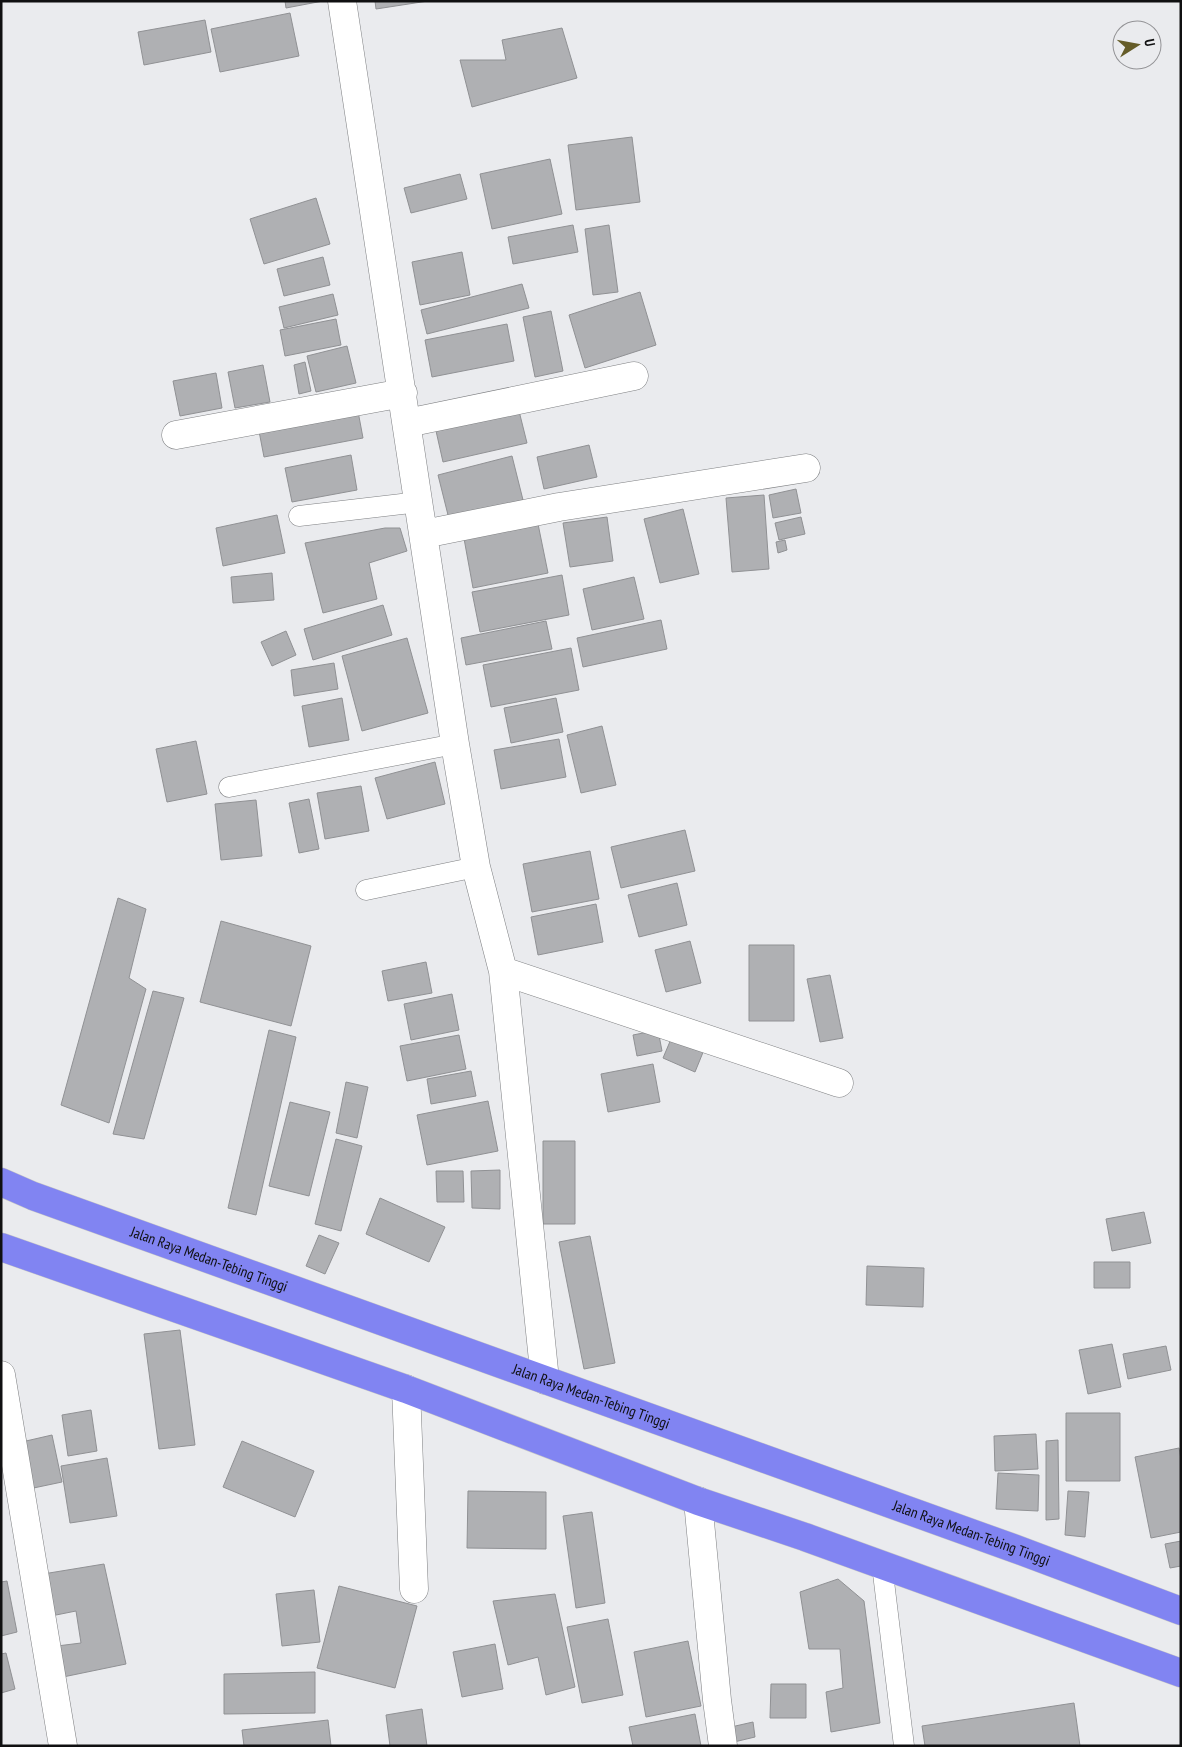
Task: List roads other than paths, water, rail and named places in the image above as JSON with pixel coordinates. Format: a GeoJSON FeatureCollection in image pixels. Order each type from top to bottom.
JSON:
{"type":"FeatureCollection","features":[{"type":"Feature","properties":{"kind":"highway","name":"Jalan Raya Medan-Tebing Tinggi"},"geometry":{"type":"LineString","coordinates":[[1,1182],[43,1199],[1181,1611]]}},
{"type":"Feature","properties":{"kind":"highway"},"geometry":{"type":"LineString","coordinates":[[1,1247],[406,1389],[698,1501],[1181,1673]]}},
{"type":"Feature","properties":{"kind":"street"},"geometry":{"type":"LineString","coordinates":[[342,1],[455,744],[476,867],[503,971],[545,1380]]}},
{"type":"Feature","properties":{"kind":"street"},"geometry":{"type":"LineString","coordinates":[[407,423],[634,376]]}},
{"type":"Feature","properties":{"kind":"street"},"geometry":{"type":"LineString","coordinates":[[176,435],[403,393]]}},
{"type":"Feature","properties":{"kind":"street"},"geometry":{"type":"LineString","coordinates":[[424,534],[559,507],[806,468]]}},
{"type":"Feature","properties":{"kind":"street"},"geometry":{"type":"LineString","coordinates":[[503,971],[839,1083]]}},
{"type":"Feature","properties":{"kind":"street"},"geometry":{"type":"LineString","coordinates":[[1,1375],[64,1746]]}},
{"type":"Feature","properties":{"kind":"street"},"geometry":{"type":"LineString","coordinates":[[406,1389],[414,1588]]}},
{"type":"Feature","properties":{"kind":"street"},"geometry":{"type":"LineString","coordinates":[[698,1501],[723,1746]]}},
{"type":"Feature","properties":{"kind":"lane"},"geometry":{"type":"LineString","coordinates":[[299,516],[419,502]]}},
{"type":"Feature","properties":{"kind":"lane"},"geometry":{"type":"LineString","coordinates":[[229,787],[455,744]]}},
{"type":"Feature","properties":{"kind":"lane"},"geometry":{"type":"LineString","coordinates":[[366,890],[476,867]]}},
{"type":"Feature","properties":{"kind":"lane"},"geometry":{"type":"LineString","coordinates":[[882,1565],[904,1746]]}}]}
